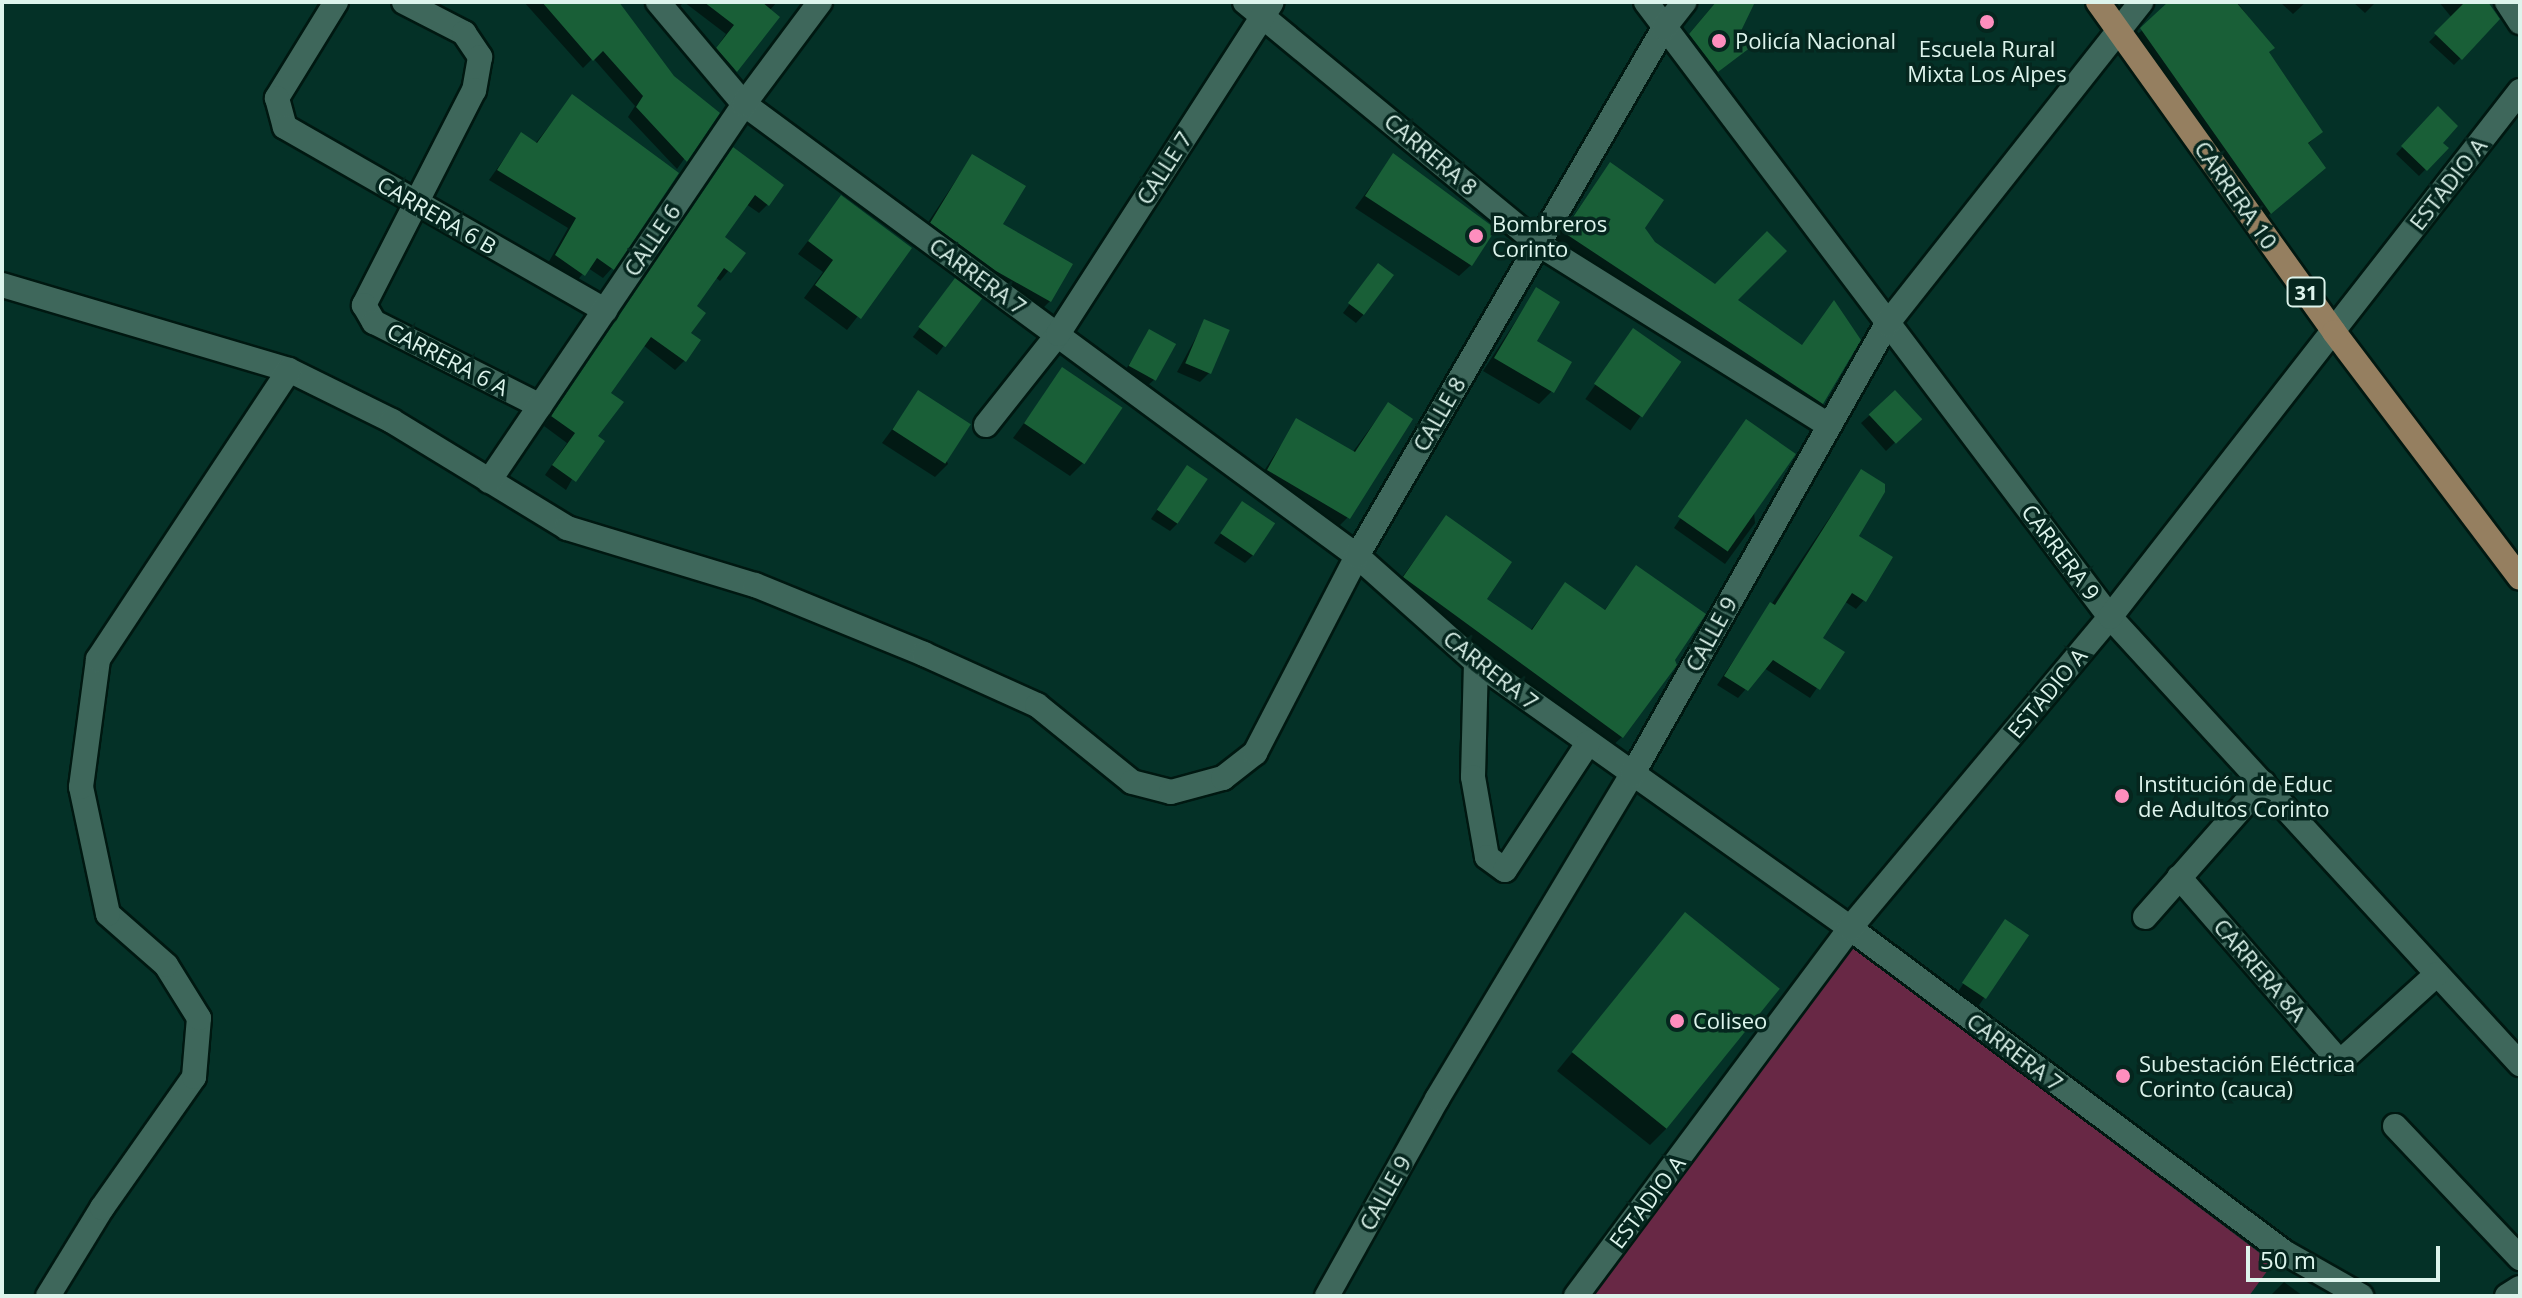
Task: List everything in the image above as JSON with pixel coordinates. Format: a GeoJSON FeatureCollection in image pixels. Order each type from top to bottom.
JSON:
{"type":"FeatureCollection","features":[{"type":"Feature","properties":{"kind":"main road","name":"CARRERA 10"},"geometry":{"type":"LineString","coordinates":[[2098,2],[2334,332],[2520,578]]}},
{"type":"Feature","properties":{"kind":"street","name":"CARRERA 6 B"},"geometry":{"type":"LineString","coordinates":[[336,2],[277,98],[277,112],[285,127],[605,310]]}},
{"type":"Feature","properties":{"kind":"street"},"geometry":{"type":"LineString","coordinates":[[404,2],[464,33],[480,57],[474,90],[418,205]]}},
{"type":"Feature","properties":{"kind":"street","name":"CARRERA 7"},"geometry":{"type":"LineString","coordinates":[[658,2],[744,104],[1357,556],[1476,662],[1850,928],[2284,1252],[2361,1296]]}},
{"type":"Feature","properties":{"kind":"street","name":"CALLE 6"},"geometry":{"type":"LineString","coordinates":[[489,481],[744,104],[820,2]]}},
{"type":"Feature","properties":{"kind":"street","name":"CARRERA 9"},"geometry":{"type":"LineString","coordinates":[[1646,2],[2110,617],[2520,1064]]}},
{"type":"Feature","properties":{"kind":"street","name":"CALLE 8"},"geometry":{"type":"LineString","coordinates":[[489,481],[567,528],[755,585],[1037,705],[1132,782],[1171,792],[1223,778],[1255,753],[1357,556],[1537,243],[1664,28],[1684,2]]}},
{"type":"Feature","properties":{"kind":"street","name":"CALLE 9"},"geometry":{"type":"LineString","coordinates":[[1327,1296],[1437,1099],[1632,775],[1887,324],[2141,2]]}},
{"type":"Feature","properties":{"kind":"street"},"geometry":{"type":"LineString","coordinates":[[2507,2],[2520,22]]}},
{"type":"Feature","properties":{"kind":"street","name":"CARRERA 8"},"geometry":{"type":"LineString","coordinates":[[1260,6],[1537,243],[1828,425]]}},
{"type":"Feature","properties":{"kind":"street","name":"CALLE 7"},"geometry":{"type":"LineString","coordinates":[[986,425],[1058,334],[1260,6]]}},
{"type":"Feature","properties":{"kind":"street","name":"ESTADIO A"},"geometry":{"type":"LineString","coordinates":[[1576,1296],[1850,928],[2110,617],[2520,91]]}},
{"type":"Feature","properties":{"kind":"street","name":"CARRERA 6 A"},"geometry":{"type":"LineString","coordinates":[[418,205],[364,305],[374,322],[540,406]]}},
{"type":"Feature","properties":{"kind":"street"},"geometry":{"type":"LineString","coordinates":[[2,285],[289,370],[392,421],[489,481]]}},
{"type":"Feature","properties":{"kind":"street"},"geometry":{"type":"LineString","coordinates":[[48,1296],[102,1208],[194,1077],[199,1018],[166,965],[108,914],[81,787],[98,659],[289,370]]}},
{"type":"Feature","properties":{"kind":"street"},"geometry":{"type":"LineString","coordinates":[[1476,662],[1473,777],[1487,857],[1505,870],[1588,743]]}},
{"type":"Feature","properties":{"kind":"street"},"geometry":{"type":"LineString","coordinates":[[2145,917],[2263,783]]}},
{"type":"Feature","properties":{"kind":"street","name":"CARRERA 8A"},"geometry":{"type":"LineString","coordinates":[[2179,877],[2340,1062],[2437,974]]}},
{"type":"Feature","properties":{"kind":"street"},"geometry":{"type":"LineString","coordinates":[[2395,1126],[2520,1258]]}},
{"type":"Feature","properties":{"kind":"street"},"geometry":{"type":"LineString","coordinates":[[2507,1296],[2520,1288]]}},
{"type":"Feature","properties":{"kind":"shaded area"},"geometry":{"type":"Polygon","coordinates":[[[1851,945],[2273,1263],[2249,1296],[1587,1296],[1851,945]]]}},
{"type":"Feature","properties":{"kind":"building"},"geometry":{"type":"Polygon","coordinates":[[[542,2],[619,2],[674,76],[720,113],[687,162],[636,107],[643,96],[603,51],[593,61],[542,2]]]}},
{"type":"Feature","properties":{"kind":"building"},"geometry":{"type":"Polygon","coordinates":[[[704,2],[762,2],[780,17],[737,72],[716,48],[734,25],[704,2]]]}},
{"type":"Feature","properties":{"kind":"building","name":"Policía Nacional"},"geometry":{"type":"Polygon","coordinates":[[[1716,2],[1755,2],[1740,33],[1751,47],[1718,72],[1689,34],[1716,2]]]}},
{"type":"Feature","properties":{"kind":"building"},"geometry":{"type":"Polygon","coordinates":[[[2168,2],[2236,2],[2275,48],[2269,52],[2323,132],[2308,143],[2326,168],[2271,214],[2140,28],[2168,2]]]}},
{"type":"Feature","properties":{"kind":"building"},"geometry":{"type":"Polygon","coordinates":[[[2465,2],[2488,2],[2500,19],[2462,60],[2434,33],[2465,2]]]}},
{"type":"Feature","properties":{"kind":"building"},"geometry":{"type":"Polygon","coordinates":[[[572,94],[679,173],[614,270],[597,258],[585,276],[555,255],[576,218],[497,170],[521,132],[537,143],[572,94]]]}},
{"type":"Feature","properties":{"kind":"building"},"geometry":{"type":"Polygon","coordinates":[[[2438,106],[2458,126],[2443,143],[2449,148],[2427,171],[2401,146],[2438,106]]]}},
{"type":"Feature","properties":{"kind":"building"},"geometry":{"type":"Polygon","coordinates":[[[733,147],[784,185],[769,206],[755,195],[725,237],[746,253],[731,273],[724,268],[697,306],[706,313],[691,333],[701,340],[686,362],[651,337],[611,393],[624,402],[598,436],[605,441],[576,482],[552,465],[575,433],[551,416],[733,147]]]}},
{"type":"Feature","properties":{"kind":"building"},"geometry":{"type":"Polygon","coordinates":[[[1393,153],[1496,229],[1472,266],[1365,196],[1393,153]]]}},
{"type":"Feature","properties":{"kind":"building"},"geometry":{"type":"Polygon","coordinates":[[[972,154],[1026,186],[1003,224],[1073,264],[1051,302],[996,271],[930,223],[972,154]]]}},
{"type":"Feature","properties":{"kind":"building"},"geometry":{"type":"Polygon","coordinates":[[[1610,162],[1664,200],[1645,228],[1655,242],[1715,284],[1767,231],[1787,251],[1738,300],[1802,345],[1834,300],[1861,340],[1823,404],[1563,232],[1610,162]]]}},
{"type":"Feature","properties":{"kind":"building"},"geometry":{"type":"Polygon","coordinates":[[[841,195],[912,248],[861,319],[815,285],[833,260],[808,241],[841,195]]]}},
{"type":"Feature","properties":{"kind":"building"},"geometry":{"type":"Polygon","coordinates":[[[1378,263],[1394,275],[1364,315],[1348,303],[1378,263]]]}},
{"type":"Feature","properties":{"kind":"building"},"geometry":{"type":"Polygon","coordinates":[[[955,278],[982,298],[945,347],[918,327],[955,278]]]}},
{"type":"Feature","properties":{"kind":"building"},"geometry":{"type":"Polygon","coordinates":[[[1536,287],[1560,302],[1537,341],[1572,362],[1554,393],[1494,358],[1536,287]]]}},
{"type":"Feature","properties":{"kind":"building"},"geometry":{"type":"Polygon","coordinates":[[[1204,319],[1230,330],[1211,374],[1185,363],[1204,319]]]}},
{"type":"Feature","properties":{"kind":"building"},"geometry":{"type":"Polygon","coordinates":[[[1633,328],[1681,362],[1642,418],[1594,384],[1633,328]]]}},
{"type":"Feature","properties":{"kind":"building"},"geometry":{"type":"Polygon","coordinates":[[[1149,329],[1176,344],[1156,381],[1129,366],[1149,329]]]}},
{"type":"Feature","properties":{"kind":"building"},"geometry":{"type":"Polygon","coordinates":[[[1062,367],[1123,408],[1084,464],[1024,423],[1062,367]]]}},
{"type":"Feature","properties":{"kind":"building"},"geometry":{"type":"Polygon","coordinates":[[[918,390],[971,424],[945,464],[892,429],[918,390]]]}},
{"type":"Feature","properties":{"kind":"building"},"geometry":{"type":"Polygon","coordinates":[[[1895,390],[1922,419],[1896,444],[1869,415],[1895,390]]]}},
{"type":"Feature","properties":{"kind":"building"},"geometry":{"type":"Polygon","coordinates":[[[1388,402],[1413,419],[1350,519],[1267,470],[1296,418],[1355,452],[1388,402]]]}},
{"type":"Feature","properties":{"kind":"building"},"geometry":{"type":"Polygon","coordinates":[[[1746,419],[1796,454],[1728,551],[1678,516],[1746,419]]]}},
{"type":"Feature","properties":{"kind":"building"},"geometry":{"type":"Polygon","coordinates":[[[1187,465],[1208,479],[1178,524],[1157,510],[1187,465]]]}},
{"type":"Feature","properties":{"kind":"building"},"geometry":{"type":"Polygon","coordinates":[[[1861,469],[1885,484],[1885,492],[1859,536],[1893,557],[1866,602],[1852,593],[1823,638],[1845,652],[1820,690],[1773,660],[1748,691],[1724,676],[1770,602],[1775,605],[1861,469]]]}},
{"type":"Feature","properties":{"kind":"building"},"geometry":{"type":"Polygon","coordinates":[[[1242,501],[1275,523],[1253,556],[1220,533],[1242,501]]]}},
{"type":"Feature","properties":{"kind":"building"},"geometry":{"type":"Polygon","coordinates":[[[1446,515],[1512,562],[1487,599],[1532,630],[1565,582],[1605,610],[1636,565],[1706,614],[1675,660],[1677,665],[1623,738],[1403,577],[1446,515]]]}},
{"type":"Feature","properties":{"kind":"building","name":"Coliseo"},"geometry":{"type":"Polygon","coordinates":[[[1685,912],[1780,989],[1667,1129],[1572,1052],[1685,912]]]}},
{"type":"Feature","properties":{"kind":"building"},"geometry":{"type":"Polygon","coordinates":[[[2005,919],[2029,935],[1986,999],[1962,983],[2005,919]]]}},
{"type":"Feature","properties":{"kind":"place","name":"Escuela Rural Mixta Los Alpes"},"geometry":{"type":"Point","coordinates":[1987,22]}},
{"type":"Feature","properties":{"kind":"place","name":"Policía Nacional"},"geometry":{"type":"Point","coordinates":[1719,41]}},
{"type":"Feature","properties":{"kind":"place","name":"Bombreros Corinto"},"geometry":{"type":"Point","coordinates":[1476,236]}},
{"type":"Feature","properties":{"kind":"place","name":"Institución de Educ de Adultos Corinto"},"geometry":{"type":"Point","coordinates":[2122,796]}},
{"type":"Feature","properties":{"kind":"place","name":"Coliseo"},"geometry":{"type":"Point","coordinates":[1677,1021]}},
{"type":"Feature","properties":{"kind":"place","name":"Subestación Eléctrica Corinto (cauca)"},"geometry":{"type":"Point","coordinates":[2123,1076]}}]}
